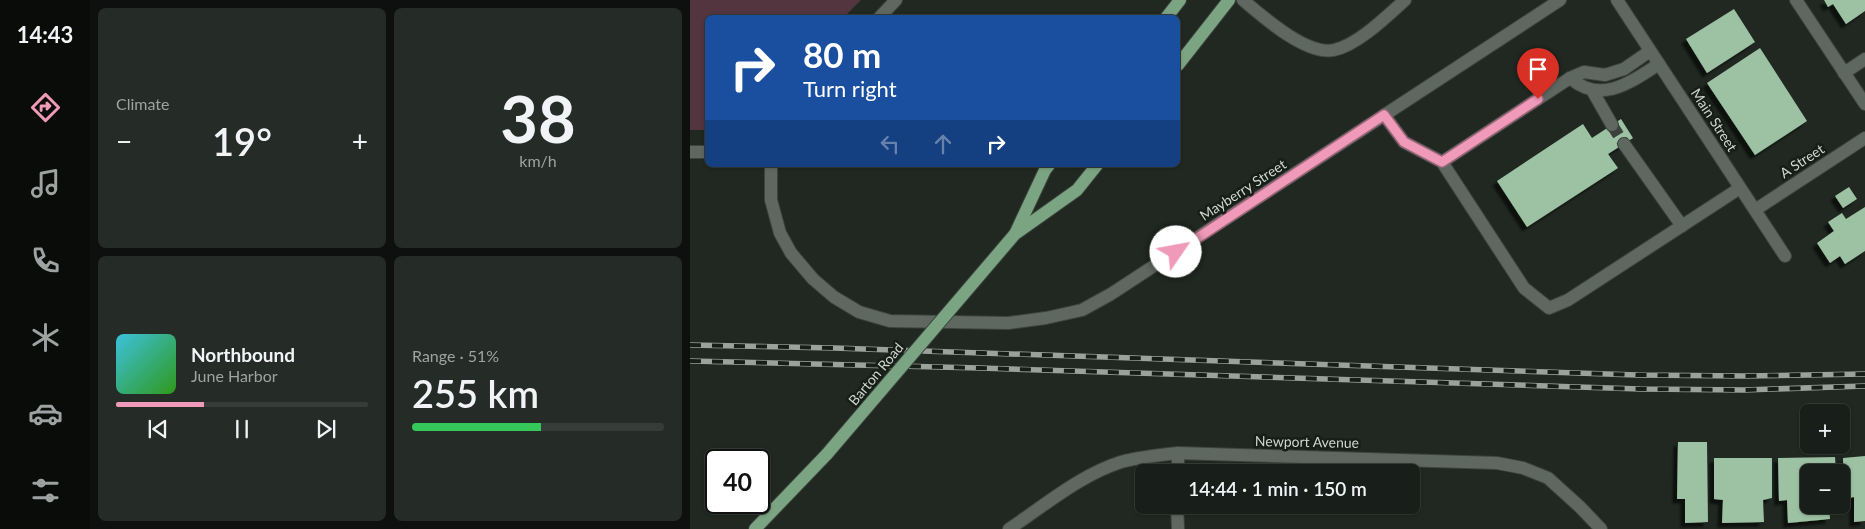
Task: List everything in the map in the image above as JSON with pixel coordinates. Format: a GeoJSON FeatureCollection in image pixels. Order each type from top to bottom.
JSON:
{"type":"FeatureCollection","features":[{"type":"Feature","properties":{"kind":"main road"},"geometry":{"type":"LineString","coordinates":[[1168,15],[1180,0]]}},
{"type":"Feature","properties":{"kind":"main road"},"geometry":{"type":"LineString","coordinates":[[1180,62],[1229,0]]}},
{"type":"Feature","properties":{"kind":"main road","name":"Barton Road"},"geometry":{"type":"LineString","coordinates":[[1015,234],[1047,167]]}},
{"type":"Feature","properties":{"kind":"main road","name":"Barton Road"},"geometry":{"type":"LineString","coordinates":[[755,529],[827,454],[1015,234],[1077,190],[1095,167]]}},
{"type":"Feature","properties":{"kind":"street"},"geometry":{"type":"LineString","coordinates":[[882,15],[896,0]]}},
{"type":"Feature","properties":{"kind":"street"},"geometry":{"type":"LineString","coordinates":[[1243,0],[1301,44],[1318,51],[1334,50],[1348,44],[1368,32],[1405,0]]}},
{"type":"Feature","properties":{"kind":"street","name":"Mayberry Street"},"geometry":{"type":"LineString","coordinates":[[771,167],[771,200],[780,233],[791,252],[813,279],[834,297],[859,312],[890,321],[1008,323],[1046,318],[1082,310],[1112,294],[1560,0]]}},
{"type":"Feature","properties":{"kind":"street","name":"Main Street"},"geometry":{"type":"LineString","coordinates":[[1617,0],[1785,256]]}},
{"type":"Feature","properties":{"kind":"street"},"geometry":{"type":"LineString","coordinates":[[1796,0],[1865,104]]}},
{"type":"Feature","properties":{"kind":"street"},"geometry":{"type":"LineString","coordinates":[[1442,162],[1570,78],[1584,72],[1605,75],[1624,69],[1650,51]]}},
{"type":"Feature","properties":{"kind":"street"},"geometry":{"type":"LineString","coordinates":[[1844,73],[1865,59]]}},
{"type":"Feature","properties":{"kind":"street"},"geometry":{"type":"LineString","coordinates":[[1570,78],[1580,87],[1592,90],[1611,90],[1632,81],[1660,64]]}},
{"type":"Feature","properties":{"kind":"street"},"geometry":{"type":"LineString","coordinates":[[1592,90],[1612,125]]}},
{"type":"Feature","properties":{"kind":"street"},"geometry":{"type":"LineString","coordinates":[[1384,115],[1404,142],[1442,162],[1524,288],[1549,308],[1568,300],[1740,188]]}},
{"type":"Feature","properties":{"kind":"street","name":"A Street"},"geometry":{"type":"LineString","coordinates":[[1755,210],[1865,138]]}},
{"type":"Feature","properties":{"kind":"street"},"geometry":{"type":"LineString","coordinates":[[1624,144],[1682,226]]}},
{"type":"Feature","properties":{"kind":"street"},"geometry":{"type":"LineString","coordinates":[[690,152],[705,152]]}},
{"type":"Feature","properties":{"kind":"street"},"geometry":{"type":"LineString","coordinates":[[1178,454],[1178,464]]}},
{"type":"Feature","properties":{"kind":"street","name":"Newport Avenue"},"geometry":{"type":"LineString","coordinates":[[1009,529],[1076,484],[1105,469],[1148,456],[1178,454],[1497,463],[1523,468],[1548,478],[1601,529]]}},
{"type":"Feature","properties":{"kind":"street"},"geometry":{"type":"LineString","coordinates":[[1177,514],[1178,529]]}},
{"type":"Feature","properties":{"kind":"shaded area"},"geometry":{"type":"Polygon","coordinates":[[[690,0],[861,0],[846,15],[705,15],[705,130],[690,130],[690,0]]]}},
{"type":"Feature","properties":{"kind":"building"},"geometry":{"type":"Polygon","coordinates":[[[1824,0],[1865,0],[1865,11],[1846,24],[1833,4],[1828,7],[1824,0]]]}},
{"type":"Feature","properties":{"kind":"building"},"geometry":{"type":"Polygon","coordinates":[[[1734,9],[1755,42],[1707,73],[1686,39],[1734,9]]]}},
{"type":"Feature","properties":{"kind":"building"},"geometry":{"type":"Polygon","coordinates":[[[1760,48],[1807,121],[1755,155],[1707,83],[1760,48]]]}},
{"type":"Feature","properties":{"kind":"building"},"geometry":{"type":"Polygon","coordinates":[[[1621,119],[1633,138],[1608,154],[1618,168],[1527,227],[1497,181],[1583,124],[1592,138],[1621,119]]]}},
{"type":"Feature","properties":{"kind":"building"},"geometry":{"type":"Polygon","coordinates":[[[1849,187],[1857,199],[1843,208],[1835,196],[1849,187]]]}},
{"type":"Feature","properties":{"kind":"building"},"geometry":{"type":"Polygon","coordinates":[[[1865,207],[1865,251],[1845,264],[1840,256],[1830,263],[1817,243],[1834,231],[1828,222],[1842,213],[1846,219],[1865,207]]]}},
{"type":"Feature","properties":{"kind":"building"},"geometry":{"type":"Polygon","coordinates":[[[1678,442],[1707,442],[1708,522],[1685,523],[1685,499],[1677,499],[1678,442]]]}},
{"type":"Feature","properties":{"kind":"building"},"geometry":{"type":"Polygon","coordinates":[[[1865,456],[1865,521],[1854,522],[1854,497],[1850,498],[1850,464],[1843,464],[1843,458],[1865,456]]]}},
{"type":"Feature","properties":{"kind":"building"},"geometry":{"type":"Polygon","coordinates":[[[1835,457],[1835,464],[1800,464],[1800,514],[1830,514],[1830,519],[1788,523],[1787,500],[1779,501],[1778,458],[1835,457]]]}},
{"type":"Feature","properties":{"kind":"building"},"geometry":{"type":"Polygon","coordinates":[[[1714,458],[1772,458],[1772,498],[1763,500],[1764,522],[1722,523],[1723,500],[1714,499],[1714,458]]]}},
{"type":"Feature","properties":{"kind":"tunnel"},"geometry":{"type":"LineString","coordinates":[[1612,125],[1624,144]]}},
{"type":"Feature","properties":{"kind":"railway"},"geometry":{"type":"LineString","coordinates":[[690,345],[834,348],[1637,375],[1865,374]]}},
{"type":"Feature","properties":{"kind":"railway"},"geometry":{"type":"LineString","coordinates":[[690,361],[980,368],[1640,389],[1744,390],[1865,386]]}},
{"type":"Feature","properties":{"kind":"route"},"geometry":{"type":"LineString","coordinates":[[1176,252],[1384,115],[1404,142],[1442,162],[1538,99]]}}]}
